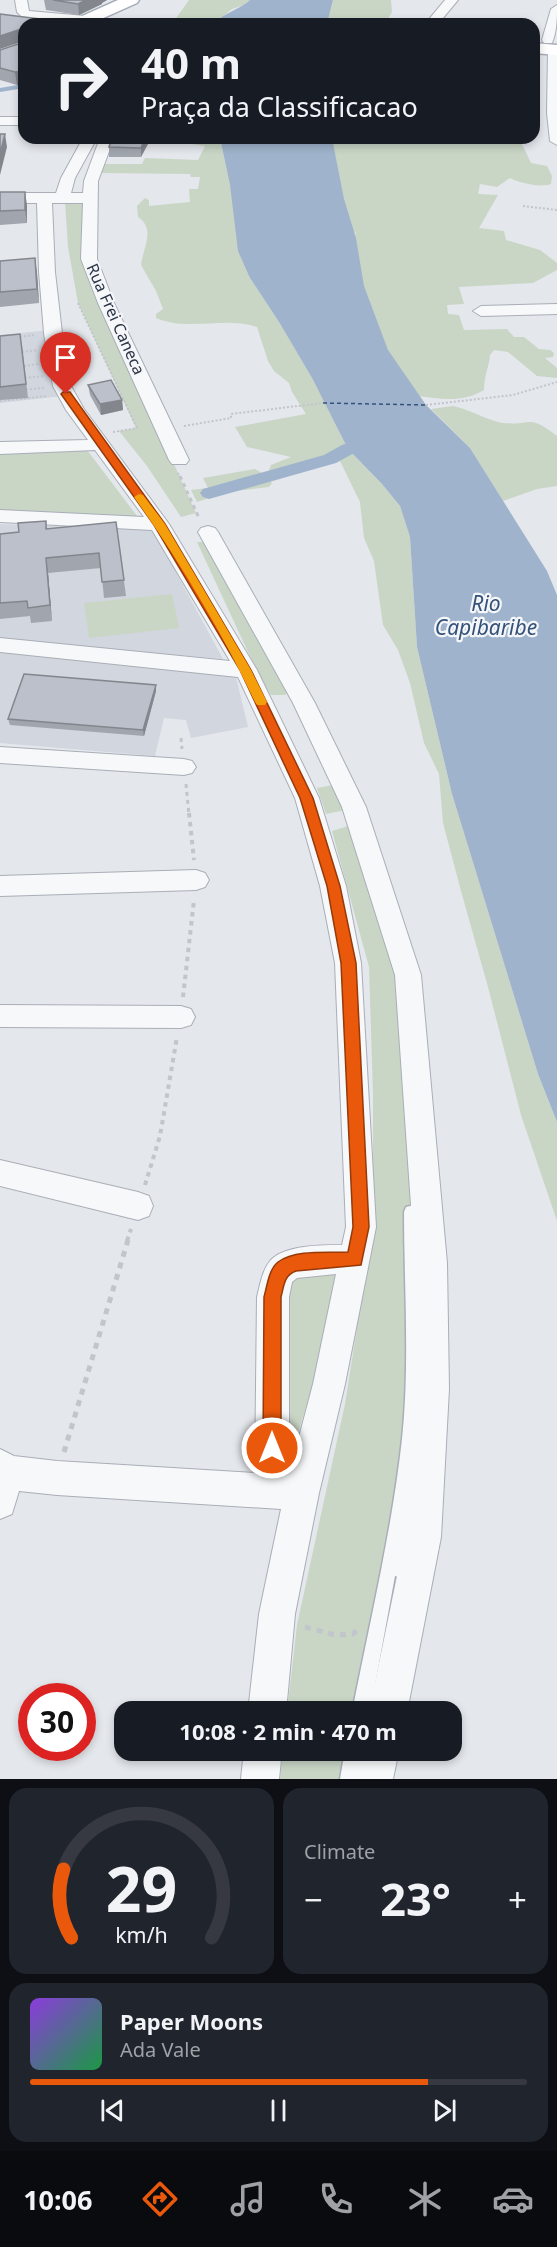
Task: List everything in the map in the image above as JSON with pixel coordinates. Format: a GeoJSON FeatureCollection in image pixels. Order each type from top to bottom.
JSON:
{"type":"FeatureCollection","features":[{"type":"Feature","properties":{"kind":"main road"},"geometry":{"type":"LineString","coordinates":[[90,18],[131,0]]}},
{"type":"Feature","properties":{"kind":"street"},"geometry":{"type":"LineString","coordinates":[[21,0],[23,12],[26,14],[54,18]]}},
{"type":"Feature","properties":{"kind":"street"},"geometry":{"type":"LineString","coordinates":[[436,18],[452,0]]}},
{"type":"Feature","properties":{"kind":"street"},"geometry":{"type":"LineString","coordinates":[[557,9],[550,46],[557,141]]}},
{"type":"Feature","properties":{"kind":"street"},"geometry":{"type":"LineString","coordinates":[[0,121],[18,122]]}},
{"type":"Feature","properties":{"kind":"street"},"geometry":{"type":"LineString","coordinates":[[87,144],[68,178],[53,198],[47,272],[53,333],[65,392],[159,524],[246,670],[307,798],[333,886],[348,963],[361,1227],[329,1384],[287,1492]]}},
{"type":"Feature","properties":{"kind":"street","name":"Rua Frei Caneca"},"geometry":{"type":"LineString","coordinates":[[104,144],[94,168],[91,198],[88,247],[93,274],[179,460]]}},
{"type":"Feature","properties":{"kind":"street"},"geometry":{"type":"LineString","coordinates":[[0,198],[91,198]]}},
{"type":"Feature","properties":{"kind":"street"},"geometry":{"type":"LineString","coordinates":[[481,311],[557,309]]}},
{"type":"Feature","properties":{"kind":"street"},"geometry":{"type":"LineString","coordinates":[[0,448],[76,447],[97,440]]}},
{"type":"Feature","properties":{"kind":"street"},"geometry":{"type":"LineString","coordinates":[[0,516],[159,524]]}},
{"type":"Feature","properties":{"kind":"street"},"geometry":{"type":"LineString","coordinates":[[208,532],[304,703],[354,807],[408,975],[431,1263],[432,1389],[423,1537],[390,1701]]}},
{"type":"Feature","properties":{"kind":"street"},"geometry":{"type":"LineString","coordinates":[[0,645],[246,670]]}},
{"type":"Feature","properties":{"kind":"street"},"geometry":{"type":"LineString","coordinates":[[0,756],[184,767]]}},
{"type":"Feature","properties":{"kind":"street"},"geometry":{"type":"LineString","coordinates":[[0,886],[196,880]]}},
{"type":"Feature","properties":{"kind":"street"},"geometry":{"type":"LineString","coordinates":[[0,1016],[181,1017]]}},
{"type":"Feature","properties":{"kind":"street"},"geometry":{"type":"LineString","coordinates":[[0,1173],[138,1206]]}},
{"type":"Feature","properties":{"kind":"street"},"geometry":{"type":"LineString","coordinates":[[268,1701],[287,1492],[273,1297],[278,1276],[284,1268],[296,1263],[355,1259]]}},
{"type":"Feature","properties":{"kind":"street"},"geometry":{"type":"LineString","coordinates":[[1,1478],[57,1478],[287,1492]]}},
{"type":"Feature","properties":{"kind":"street"},"geometry":{"type":"LineString","coordinates":[[260,1779],[262,1761]]}},
{"type":"Feature","properties":{"kind":"street"},"geometry":{"type":"LineString","coordinates":[[374,1779],[378,1761]]}},
{"type":"Feature","properties":{"kind":"lane"},"geometry":{"type":"LineString","coordinates":[[363,1701],[410,1439],[413,1385],[411,1212],[419,1211],[414,1451],[406,1530],[374,1701]]}},
{"type":"Feature","properties":{"kind":"lane"},"geometry":{"type":"LineString","coordinates":[[348,1779],[352,1761]]}},
{"type":"Feature","properties":{"kind":"lane"},"geometry":{"type":"LineString","coordinates":[[359,1779],[363,1761]]}},
{"type":"Feature","properties":{"kind":"path"},"geometry":{"type":"LineString","coordinates":[[523,206],[557,210]]}},
{"type":"Feature","properties":{"kind":"path"},"geometry":{"type":"LineString","coordinates":[[78,303],[137,428]]}},
{"type":"Feature","properties":{"kind":"path"},"geometry":{"type":"LineString","coordinates":[[13,337],[53,333]]}},
{"type":"Feature","properties":{"kind":"path"},"geometry":{"type":"LineString","coordinates":[[426,405],[513,395],[557,382]]}},
{"type":"Feature","properties":{"kind":"path"},"geometry":{"type":"LineString","coordinates":[[17,384],[19,399]]}},
{"type":"Feature","properties":{"kind":"path"},"geometry":{"type":"LineString","coordinates":[[0,401],[65,392],[118,389],[144,384]]}},
{"type":"Feature","properties":{"kind":"path"},"geometry":{"type":"LineString","coordinates":[[550,385],[557,389]]}},
{"type":"Feature","properties":{"kind":"path"},"geometry":{"type":"LineString","coordinates":[[18,390],[65,392]]}},
{"type":"Feature","properties":{"kind":"path"},"geometry":{"type":"LineString","coordinates":[[97,440],[137,428],[231,418],[231,414],[323,403]]}},
{"type":"Feature","properties":{"kind":"path"},"geometry":{"type":"LineString","coordinates":[[179,460],[173,462],[192,505],[208,532]]}},
{"type":"Feature","properties":{"kind":"path"},"geometry":{"type":"LineString","coordinates":[[57,1478],[160,1136],[181,1017],[196,880],[181,738]]}},
{"type":"Feature","properties":{"kind":"path"},"geometry":{"type":"LineString","coordinates":[[277,1614],[297,1625],[335,1635],[353,1634],[365,1622],[378,1623]]}},
{"type":"Feature","properties":{"kind":"shaded area"},"geometry":{"type":"Polygon","coordinates":[[[51,330],[63,396],[0,403],[0,335],[51,330]]]}},
{"type":"Feature","properties":{"kind":"shaded area"},"geometry":{"type":"Polygon","coordinates":[[[0,524],[153,530],[223,659],[0,639],[0,524]]]}},
{"type":"Feature","properties":{"kind":"shaded area"},"geometry":{"type":"Polygon","coordinates":[[[0,646],[235,673],[248,727],[191,738],[186,720],[164,718],[155,756],[0,743],[0,646]]]}},
{"type":"Feature","properties":{"kind":"green space"},"geometry":{"type":"Polygon","coordinates":[[[189,0],[250,0],[232,9],[221,18],[176,18],[189,0]]]}},
{"type":"Feature","properties":{"kind":"green space"},"geometry":{"type":"Polygon","coordinates":[[[333,0],[391,0],[392,12],[388,18],[328,18],[333,0]]]}},
{"type":"Feature","properties":{"kind":"green space"},"geometry":{"type":"Polygon","coordinates":[[[191,144],[221,144],[250,278],[312,378],[348,449],[400,506],[410,537],[417,647],[452,794],[538,1074],[557,1122],[557,1221],[521,1115],[443,823],[439,774],[424,743],[410,683],[398,650],[383,625],[374,561],[364,538],[360,502],[340,461],[283,475],[271,475],[269,470],[271,465],[291,457],[247,447],[235,427],[306,414],[289,383],[274,371],[268,361],[257,327],[232,323],[181,324],[156,318],[156,314],[163,309],[141,265],[147,233],[146,227],[138,217],[137,206],[145,198],[149,200],[149,206],[190,202],[189,189],[198,189],[200,177],[191,177],[190,174],[101,173],[102,164],[142,164],[145,158],[198,160],[205,146],[191,144]]]}},
{"type":"Feature","properties":{"kind":"green space"},"geometry":{"type":"Polygon","coordinates":[[[320,144],[522,144],[531,163],[547,166],[552,176],[551,184],[530,184],[510,178],[497,187],[480,184],[478,194],[498,195],[479,228],[504,231],[506,240],[540,250],[557,263],[557,270],[533,283],[459,287],[464,304],[447,305],[448,314],[459,315],[464,330],[507,329],[514,337],[524,337],[539,349],[550,350],[554,353],[553,357],[545,358],[557,368],[557,378],[537,376],[508,352],[494,350],[490,355],[484,390],[460,398],[443,399],[418,396],[389,358],[350,262],[356,232],[352,235],[320,144]]]}},
{"type":"Feature","properties":{"kind":"green space"},"geometry":{"type":"Polygon","coordinates":[[[90,200],[88,238],[173,462],[196,513],[181,517],[147,466],[119,431],[136,428],[78,303],[68,247],[65,201],[90,200]]]}},
{"type":"Feature","properties":{"kind":"green space"},"geometry":{"type":"Polygon","coordinates":[[[453,406],[498,422],[535,423],[557,436],[557,486],[537,489],[503,501],[470,448],[431,409],[453,406]]]}},
{"type":"Feature","properties":{"kind":"green space"},"geometry":{"type":"Polygon","coordinates":[[[84,446],[143,524],[0,516],[0,448],[84,446]]]}},
{"type":"Feature","properties":{"kind":"green space"},"geometry":{"type":"Polygon","coordinates":[[[255,469],[267,476],[272,483],[269,487],[228,492],[197,502],[191,490],[208,488],[203,478],[255,469]]]}},
{"type":"Feature","properties":{"kind":"green space"},"geometry":{"type":"Polygon","coordinates":[[[197,542],[206,542],[289,691],[285,695],[271,695],[260,678],[197,542]]]}},
{"type":"Feature","properties":{"kind":"green space"},"geometry":{"type":"Polygon","coordinates":[[[172,594],[179,628],[89,638],[84,603],[172,594]]]}},
{"type":"Feature","properties":{"kind":"green space"},"geometry":{"type":"Polygon","coordinates":[[[339,784],[351,809],[326,814],[317,788],[339,784]]]}},
{"type":"Feature","properties":{"kind":"green space"},"geometry":{"type":"Polygon","coordinates":[[[355,824],[402,974],[426,1228],[417,1527],[384,1701],[288,1701],[297,1625],[345,1404],[373,1226],[373,1095],[369,967],[332,831],[355,824]]]}},
{"type":"Feature","properties":{"kind":"green space"},"geometry":{"type":"Polygon","coordinates":[[[337,1266],[342,1289],[299,1430],[293,1440],[285,1443],[288,1275],[337,1266]]]}},
{"type":"Feature","properties":{"kind":"green space"},"geometry":{"type":"Polygon","coordinates":[[[282,1761],[372,1761],[369,1779],[280,1779],[282,1761]]]}},
{"type":"Feature","properties":{"kind":"water"},"geometry":{"type":"Polygon","coordinates":[[[250,0],[333,0],[328,18],[222,18],[250,0]]]}},
{"type":"Feature","properties":{"kind":"water","name":"Rio Capibaribe"},"geometry":{"type":"Polygon","coordinates":[[[221,144],[333,144],[344,199],[356,238],[364,286],[388,350],[426,405],[470,448],[547,571],[557,595],[557,1122],[538,1074],[452,794],[417,647],[410,537],[400,506],[348,449],[312,378],[250,278],[238,251],[230,185],[221,144]]]}},
{"type":"Feature","properties":{"kind":"building"},"geometry":{"type":"Polygon","coordinates":[[[53,0],[86,0],[78,4],[53,0]]]}},
{"type":"Feature","properties":{"kind":"building"},"geometry":{"type":"Polygon","coordinates":[[[0,14],[32,18],[18,18],[18,30],[0,36],[0,14]]]}},
{"type":"Feature","properties":{"kind":"building"},"geometry":{"type":"Polygon","coordinates":[[[18,44],[18,72],[0,68],[0,50],[18,44]]]}},
{"type":"Feature","properties":{"kind":"building"},"geometry":{"type":"Polygon","coordinates":[[[0,134],[5,134],[0,154],[0,134]]]}},
{"type":"Feature","properties":{"kind":"building"},"geometry":{"type":"Polygon","coordinates":[[[110,144],[143,144],[141,148],[109,147],[110,144]]]}},
{"type":"Feature","properties":{"kind":"building"},"geometry":{"type":"Polygon","coordinates":[[[0,192],[25,192],[25,210],[0,211],[0,192]]]}},
{"type":"Feature","properties":{"kind":"building"},"geometry":{"type":"Polygon","coordinates":[[[35,258],[37,289],[0,292],[0,261],[35,258]]]}},
{"type":"Feature","properties":{"kind":"building"},"geometry":{"type":"Polygon","coordinates":[[[20,334],[26,384],[0,387],[0,336],[20,334]]]}},
{"type":"Feature","properties":{"kind":"building"},"geometry":{"type":"Polygon","coordinates":[[[111,380],[122,400],[100,404],[88,385],[111,380]]]}},
{"type":"Feature","properties":{"kind":"building"},"geometry":{"type":"Polygon","coordinates":[[[46,521],[46,529],[116,522],[124,580],[102,582],[99,553],[46,558],[50,605],[28,608],[27,601],[0,603],[0,534],[19,532],[18,523],[46,521]]]}},
{"type":"Feature","properties":{"kind":"building"},"geometry":{"type":"Polygon","coordinates":[[[24,674],[156,685],[143,730],[8,719],[24,674]]]}},
{"type":"Feature","properties":{"kind":"waterway"},"geometry":{"type":"LineString","coordinates":[[0,90],[18,87]]}},
{"type":"Feature","properties":{"kind":"waterway"},"geometry":{"type":"LineString","coordinates":[[209,493],[330,459],[348,449],[378,439]]}},
{"type":"Feature","properties":{"kind":"ferry route"},"geometry":{"type":"LineString","coordinates":[[323,403],[426,405]]}},
{"type":"Feature","properties":{"kind":"slow traffic"},"geometry":{"type":"LineString","coordinates":[[139,497],[159,524],[246,670],[261,702]]}},
{"type":"Feature","properties":{"kind":"route"},"geometry":{"type":"LineString","coordinates":[[66,394],[75,410],[159,524],[246,670],[307,798],[333,886],[348,963],[361,1227],[355,1259],[296,1263],[284,1268],[278,1276],[273,1297],[272,1448]]}}]}
